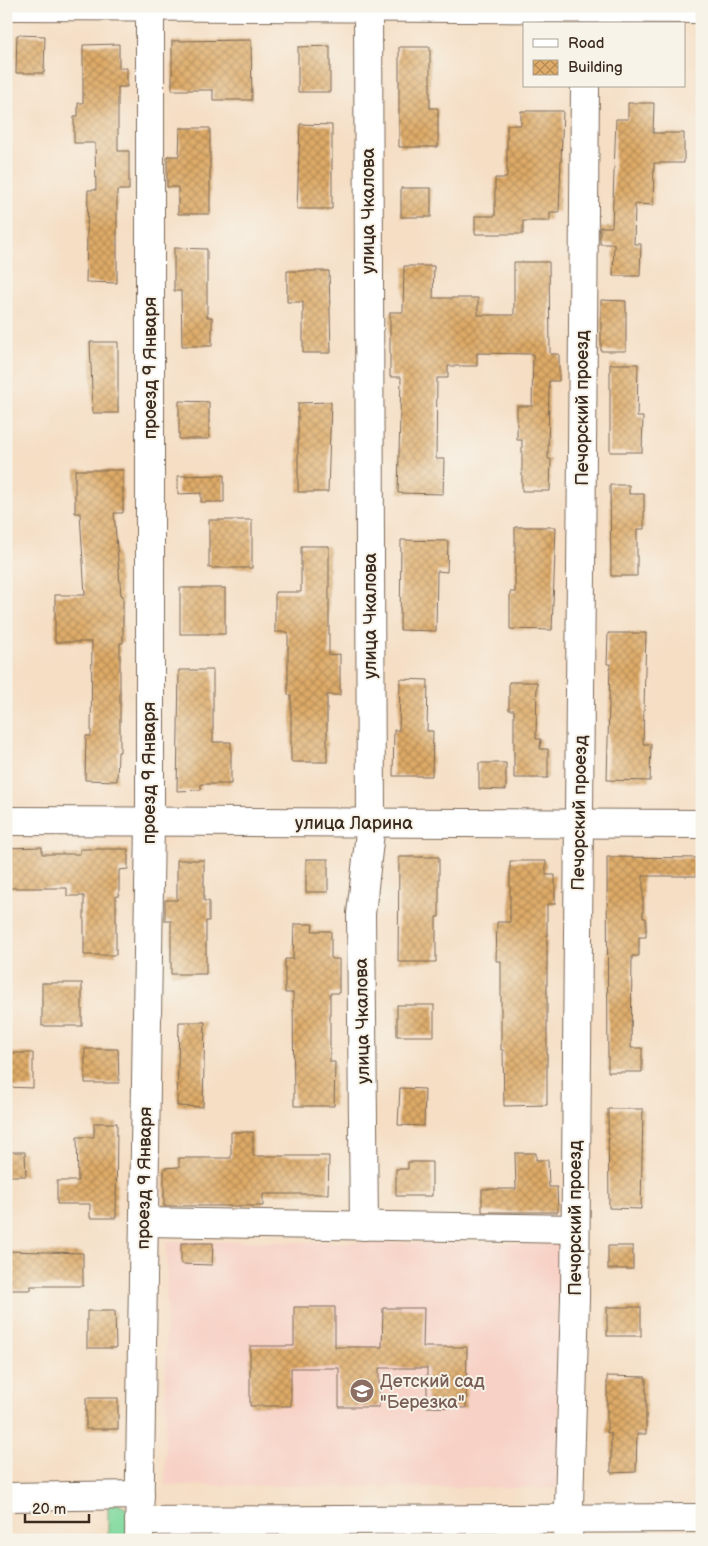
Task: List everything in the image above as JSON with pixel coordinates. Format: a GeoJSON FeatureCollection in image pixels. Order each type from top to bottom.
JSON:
{"type":"FeatureCollection","features":[{"type":"Feature","properties":{"kind":"street"},"geometry":{"type":"LineString","coordinates":[[11,6],[368,7],[585,13],[702,9]]}},
{"type":"Feature","properties":{"kind":"street","name":"проезд 9 Января"},"geometry":{"type":"LineString","coordinates":[[139,1518],[150,822],[150,6]]}},
{"type":"Feature","properties":{"kind":"street","name":"улица Чкалова"},"geometry":{"type":"LineString","coordinates":[[364,1226],[361,914],[370,823],[368,7]]}},
{"type":"Feature","properties":{"kind":"street","name":"Печорский проезд"},"geometry":{"type":"LineString","coordinates":[[569,1529],[575,1229],[585,88]]}},
{"type":"Feature","properties":{"kind":"street","name":"улица Ларина"},"geometry":{"type":"LineString","coordinates":[[6,822],[702,824]]}},
{"type":"Feature","properties":{"kind":"street"},"geometry":{"type":"LineString","coordinates":[[144,1222],[575,1229]]}},
{"type":"Feature","properties":{"kind":"street"},"geometry":{"type":"LineString","coordinates":[[6,1497],[139,1518],[569,1529],[702,1518]]}},
{"type":"Feature","properties":{"kind":"shaded area","name":"Детский сад \"Березка\""},"geometry":{"type":"Polygon","coordinates":[[[167,1241],[560,1244],[558,1488],[165,1485],[167,1241]]]}},
{"type":"Feature","properties":{"kind":"green space"},"geometry":{"type":"Polygon","coordinates":[[[108,1504],[118,1504],[129,1510],[130,1540],[108,1540],[108,1504]]]}},
{"type":"Feature","properties":{"kind":"building"},"geometry":{"type":"Polygon","coordinates":[[[17,35],[45,36],[44,73],[16,73],[17,35]]]}},
{"type":"Feature","properties":{"kind":"building"},"geometry":{"type":"Polygon","coordinates":[[[251,40],[252,100],[213,100],[213,90],[172,90],[172,41],[251,40]]]}},
{"type":"Feature","properties":{"kind":"building"},"geometry":{"type":"Polygon","coordinates":[[[119,44],[119,68],[127,68],[127,87],[118,87],[118,151],[129,151],[129,190],[117,190],[117,283],[86,282],[88,190],[96,190],[95,143],[74,143],[74,116],[78,116],[78,103],[83,103],[83,45],[119,44]]]}},
{"type":"Feature","properties":{"kind":"building"},"geometry":{"type":"Polygon","coordinates":[[[330,46],[330,92],[298,92],[298,47],[330,46]]]}},
{"type":"Feature","properties":{"kind":"building"},"geometry":{"type":"Polygon","coordinates":[[[399,47],[430,47],[430,108],[438,108],[438,147],[399,147],[399,47]]]}},
{"type":"Feature","properties":{"kind":"building"},"geometry":{"type":"Polygon","coordinates":[[[628,103],[654,103],[653,133],[684,133],[684,163],[654,163],[653,205],[635,204],[634,244],[641,244],[640,276],[613,276],[614,244],[600,244],[600,227],[612,227],[616,119],[628,119],[628,103]]]}},
{"type":"Feature","properties":{"kind":"building"},"geometry":{"type":"Polygon","coordinates":[[[521,111],[563,111],[559,212],[550,212],[550,221],[523,221],[523,234],[475,234],[475,216],[495,216],[495,178],[507,178],[507,125],[521,125],[521,111]]]}},
{"type":"Feature","properties":{"kind":"building"},"geometry":{"type":"Polygon","coordinates":[[[300,124],[332,125],[332,209],[297,209],[300,124]]]}},
{"type":"Feature","properties":{"kind":"building"},"geometry":{"type":"Polygon","coordinates":[[[180,128],[210,128],[210,214],[178,214],[178,187],[167,187],[167,156],[179,156],[180,128]]]}},
{"type":"Feature","properties":{"kind":"building"},"geometry":{"type":"Polygon","coordinates":[[[401,188],[431,188],[431,217],[401,217],[401,188]]]}},
{"type":"Feature","properties":{"kind":"building"},"geometry":{"type":"Polygon","coordinates":[[[174,248],[207,249],[207,317],[212,317],[212,346],[182,346],[181,291],[174,291],[174,248]]]}},
{"type":"Feature","properties":{"kind":"building"},"geometry":{"type":"Polygon","coordinates":[[[514,262],[549,262],[550,354],[559,354],[559,381],[549,381],[548,459],[551,459],[550,491],[522,491],[522,440],[517,440],[517,406],[532,406],[533,354],[477,353],[477,366],[448,366],[448,378],[437,378],[436,459],[444,459],[443,494],[398,493],[401,377],[390,377],[390,312],[403,312],[404,266],[434,266],[433,298],[478,298],[478,315],[514,315],[514,262]]]}},
{"type":"Feature","properties":{"kind":"building"},"geometry":{"type":"Polygon","coordinates":[[[287,271],[329,271],[331,353],[303,353],[303,302],[287,302],[287,271]]]}},
{"type":"Feature","properties":{"kind":"building"},"geometry":{"type":"Polygon","coordinates":[[[601,300],[626,301],[626,351],[601,351],[601,300]]]}},
{"type":"Feature","properties":{"kind":"building"},"geometry":{"type":"Polygon","coordinates":[[[90,342],[118,342],[118,413],[93,413],[90,342]]]}},
{"type":"Feature","properties":{"kind":"building"},"geometry":{"type":"Polygon","coordinates":[[[610,364],[638,364],[637,417],[643,417],[642,452],[610,452],[610,364]]]}},
{"type":"Feature","properties":{"kind":"building"},"geometry":{"type":"Polygon","coordinates":[[[179,401],[209,402],[209,439],[179,439],[179,401]]]}},
{"type":"Feature","properties":{"kind":"building"},"geometry":{"type":"Polygon","coordinates":[[[331,402],[328,492],[298,492],[298,403],[331,402]]]}},
{"type":"Feature","properties":{"kind":"building"},"geometry":{"type":"Polygon","coordinates":[[[75,470],[123,470],[123,513],[114,513],[121,595],[123,596],[123,643],[120,643],[120,752],[118,752],[117,781],[85,780],[86,736],[91,736],[92,642],[55,642],[55,595],[85,595],[80,513],[75,513],[75,470]]]}},
{"type":"Feature","properties":{"kind":"building"},"geometry":{"type":"Polygon","coordinates":[[[224,475],[224,502],[201,502],[201,493],[178,494],[178,476],[224,475]]]}},
{"type":"Feature","properties":{"kind":"building"},"geometry":{"type":"Polygon","coordinates":[[[610,485],[629,485],[629,494],[644,494],[644,529],[637,529],[637,576],[611,576],[610,485]]]}},
{"type":"Feature","properties":{"kind":"building"},"geometry":{"type":"Polygon","coordinates":[[[209,520],[252,520],[252,568],[209,568],[209,520]]]}},
{"type":"Feature","properties":{"kind":"building"},"geometry":{"type":"Polygon","coordinates":[[[515,527],[556,527],[552,630],[510,629],[510,592],[515,592],[515,527]]]}},
{"type":"Feature","properties":{"kind":"building"},"geometry":{"type":"Polygon","coordinates":[[[401,540],[448,541],[447,572],[437,571],[436,631],[400,630],[401,540]]]}},
{"type":"Feature","properties":{"kind":"building"},"geometry":{"type":"Polygon","coordinates":[[[301,546],[329,546],[329,655],[340,654],[340,695],[327,695],[327,762],[291,762],[291,695],[288,695],[288,632],[275,632],[275,592],[301,592],[301,546]]]}},
{"type":"Feature","properties":{"kind":"building"},"geometry":{"type":"Polygon","coordinates":[[[180,588],[225,588],[225,634],[180,634],[180,588]]]}},
{"type":"Feature","properties":{"kind":"building"},"geometry":{"type":"Polygon","coordinates":[[[608,633],[646,633],[643,744],[651,744],[650,781],[607,780],[610,664],[607,664],[608,633]]]}},
{"type":"Feature","properties":{"kind":"building"},"geometry":{"type":"Polygon","coordinates":[[[179,670],[213,670],[213,742],[231,742],[231,784],[201,784],[201,790],[177,791],[179,670]]]}},
{"type":"Feature","properties":{"kind":"building"},"geometry":{"type":"Polygon","coordinates":[[[400,679],[428,680],[427,731],[433,731],[432,776],[393,776],[394,730],[399,730],[400,679]]]}},
{"type":"Feature","properties":{"kind":"building"},"geometry":{"type":"Polygon","coordinates":[[[509,682],[537,682],[536,739],[541,739],[540,749],[548,749],[548,778],[514,778],[514,710],[509,710],[509,682]]]}},
{"type":"Feature","properties":{"kind":"building"},"geometry":{"type":"Polygon","coordinates":[[[479,763],[506,763],[506,790],[479,789],[479,763]]]}},
{"type":"Feature","properties":{"kind":"building"},"geometry":{"type":"Polygon","coordinates":[[[42,847],[42,854],[80,854],[80,849],[128,849],[128,869],[119,870],[119,896],[116,896],[116,955],[84,955],[84,896],[67,896],[67,888],[6,888],[6,848],[42,847]]]}},
{"type":"Feature","properties":{"kind":"building"},"geometry":{"type":"Polygon","coordinates":[[[399,857],[439,857],[439,917],[436,917],[436,962],[398,962],[399,857]]]}},
{"type":"Feature","properties":{"kind":"building"},"geometry":{"type":"Polygon","coordinates":[[[607,857],[702,858],[702,876],[643,876],[643,918],[646,918],[646,937],[639,937],[639,956],[632,956],[631,1048],[642,1048],[642,1072],[608,1072],[607,857]]]}},
{"type":"Feature","properties":{"kind":"building"},"geometry":{"type":"Polygon","coordinates":[[[306,859],[328,859],[328,892],[306,892],[306,859]]]}},
{"type":"Feature","properties":{"kind":"building"},"geometry":{"type":"Polygon","coordinates":[[[177,860],[204,860],[204,901],[209,901],[209,921],[206,921],[206,974],[171,974],[171,921],[165,921],[165,900],[177,900],[177,860]]]}},
{"type":"Feature","properties":{"kind":"building"},"geometry":{"type":"Polygon","coordinates":[[[510,861],[546,861],[546,875],[555,875],[555,904],[547,904],[547,1105],[504,1106],[503,1050],[501,1050],[501,961],[496,961],[497,922],[510,922],[510,861]]]}},
{"type":"Feature","properties":{"kind":"building"},"geometry":{"type":"Polygon","coordinates":[[[294,924],[313,924],[312,931],[331,931],[331,959],[339,959],[339,993],[330,993],[330,1062],[335,1062],[334,1106],[294,1106],[293,993],[285,993],[285,959],[293,959],[294,924]]]}},
{"type":"Feature","properties":{"kind":"building"},"geometry":{"type":"Polygon","coordinates":[[[42,983],[82,983],[82,1026],[42,1026],[42,983]]]}},
{"type":"Feature","properties":{"kind":"building"},"geometry":{"type":"Polygon","coordinates":[[[397,1005],[434,1005],[434,1036],[397,1036],[397,1005]]]}},
{"type":"Feature","properties":{"kind":"building"},"geometry":{"type":"Polygon","coordinates":[[[179,1022],[205,1022],[203,1107],[177,1106],[179,1022]]]}},
{"type":"Feature","properties":{"kind":"building"},"geometry":{"type":"Polygon","coordinates":[[[85,1049],[118,1049],[119,1083],[85,1083],[85,1049]]]}},
{"type":"Feature","properties":{"kind":"building"},"geometry":{"type":"Polygon","coordinates":[[[6,1053],[33,1053],[33,1088],[6,1087],[6,1053]]]}},
{"type":"Feature","properties":{"kind":"building"},"geometry":{"type":"Polygon","coordinates":[[[400,1088],[425,1089],[424,1126],[398,1125],[400,1088]]]}},
{"type":"Feature","properties":{"kind":"building"},"geometry":{"type":"Polygon","coordinates":[[[608,1109],[643,1109],[641,1209],[609,1208],[608,1109]]]}},
{"type":"Feature","properties":{"kind":"building"},"geometry":{"type":"Polygon","coordinates":[[[94,1123],[117,1123],[116,1218],[90,1218],[90,1204],[57,1204],[57,1181],[78,1181],[77,1137],[94,1137],[94,1123]]]}},
{"type":"Feature","properties":{"kind":"building"},"geometry":{"type":"Polygon","coordinates":[[[231,1132],[253,1132],[253,1156],[329,1156],[328,1194],[263,1194],[263,1206],[164,1206],[164,1168],[179,1167],[179,1158],[231,1158],[231,1132]]]}},
{"type":"Feature","properties":{"kind":"building"},"geometry":{"type":"Polygon","coordinates":[[[6,1152],[25,1152],[26,1176],[6,1176],[6,1152]]]}},
{"type":"Feature","properties":{"kind":"building"},"geometry":{"type":"Polygon","coordinates":[[[515,1153],[536,1153],[536,1160],[548,1160],[549,1187],[557,1187],[558,1212],[482,1212],[482,1189],[516,1189],[515,1153]]]}},
{"type":"Feature","properties":{"kind":"building"},"geometry":{"type":"Polygon","coordinates":[[[408,1162],[432,1162],[432,1196],[396,1196],[396,1169],[408,1169],[408,1162]]]}},
{"type":"Feature","properties":{"kind":"building"},"geometry":{"type":"Polygon","coordinates":[[[181,1243],[213,1243],[212,1265],[181,1264],[181,1243]]]}},
{"type":"Feature","properties":{"kind":"building"},"geometry":{"type":"Polygon","coordinates":[[[608,1246],[633,1246],[633,1269],[608,1269],[608,1246]]]}},
{"type":"Feature","properties":{"kind":"building"},"geometry":{"type":"Polygon","coordinates":[[[6,1251],[83,1253],[83,1286],[31,1286],[31,1290],[6,1290],[6,1251]]]}},
{"type":"Feature","properties":{"kind":"building"},"geometry":{"type":"Polygon","coordinates":[[[294,1307],[335,1307],[335,1347],[382,1347],[383,1308],[424,1308],[423,1347],[467,1347],[466,1408],[427,1407],[427,1368],[379,1368],[379,1407],[339,1407],[339,1368],[291,1368],[291,1406],[250,1406],[250,1346],[294,1346],[294,1307]]]}},
{"type":"Feature","properties":{"kind":"building"},"geometry":{"type":"Polygon","coordinates":[[[607,1307],[641,1307],[641,1336],[607,1336],[607,1307]]]}},
{"type":"Feature","properties":{"kind":"building"},"geometry":{"type":"Polygon","coordinates":[[[87,1311],[115,1311],[116,1348],[87,1348],[87,1311]]]}},
{"type":"Feature","properties":{"kind":"building"},"geometry":{"type":"Polygon","coordinates":[[[607,1376],[646,1377],[646,1434],[637,1434],[636,1472],[611,1473],[611,1433],[607,1433],[607,1376]]]}},
{"type":"Feature","properties":{"kind":"building"},"geometry":{"type":"Polygon","coordinates":[[[86,1398],[118,1398],[118,1429],[86,1429],[86,1398]]]}},
{"type":"Feature","properties":{"kind":"place","name":"Детский сад \"Березка\""},"geometry":{"type":"Point","coordinates":[362,1391]}}]}
